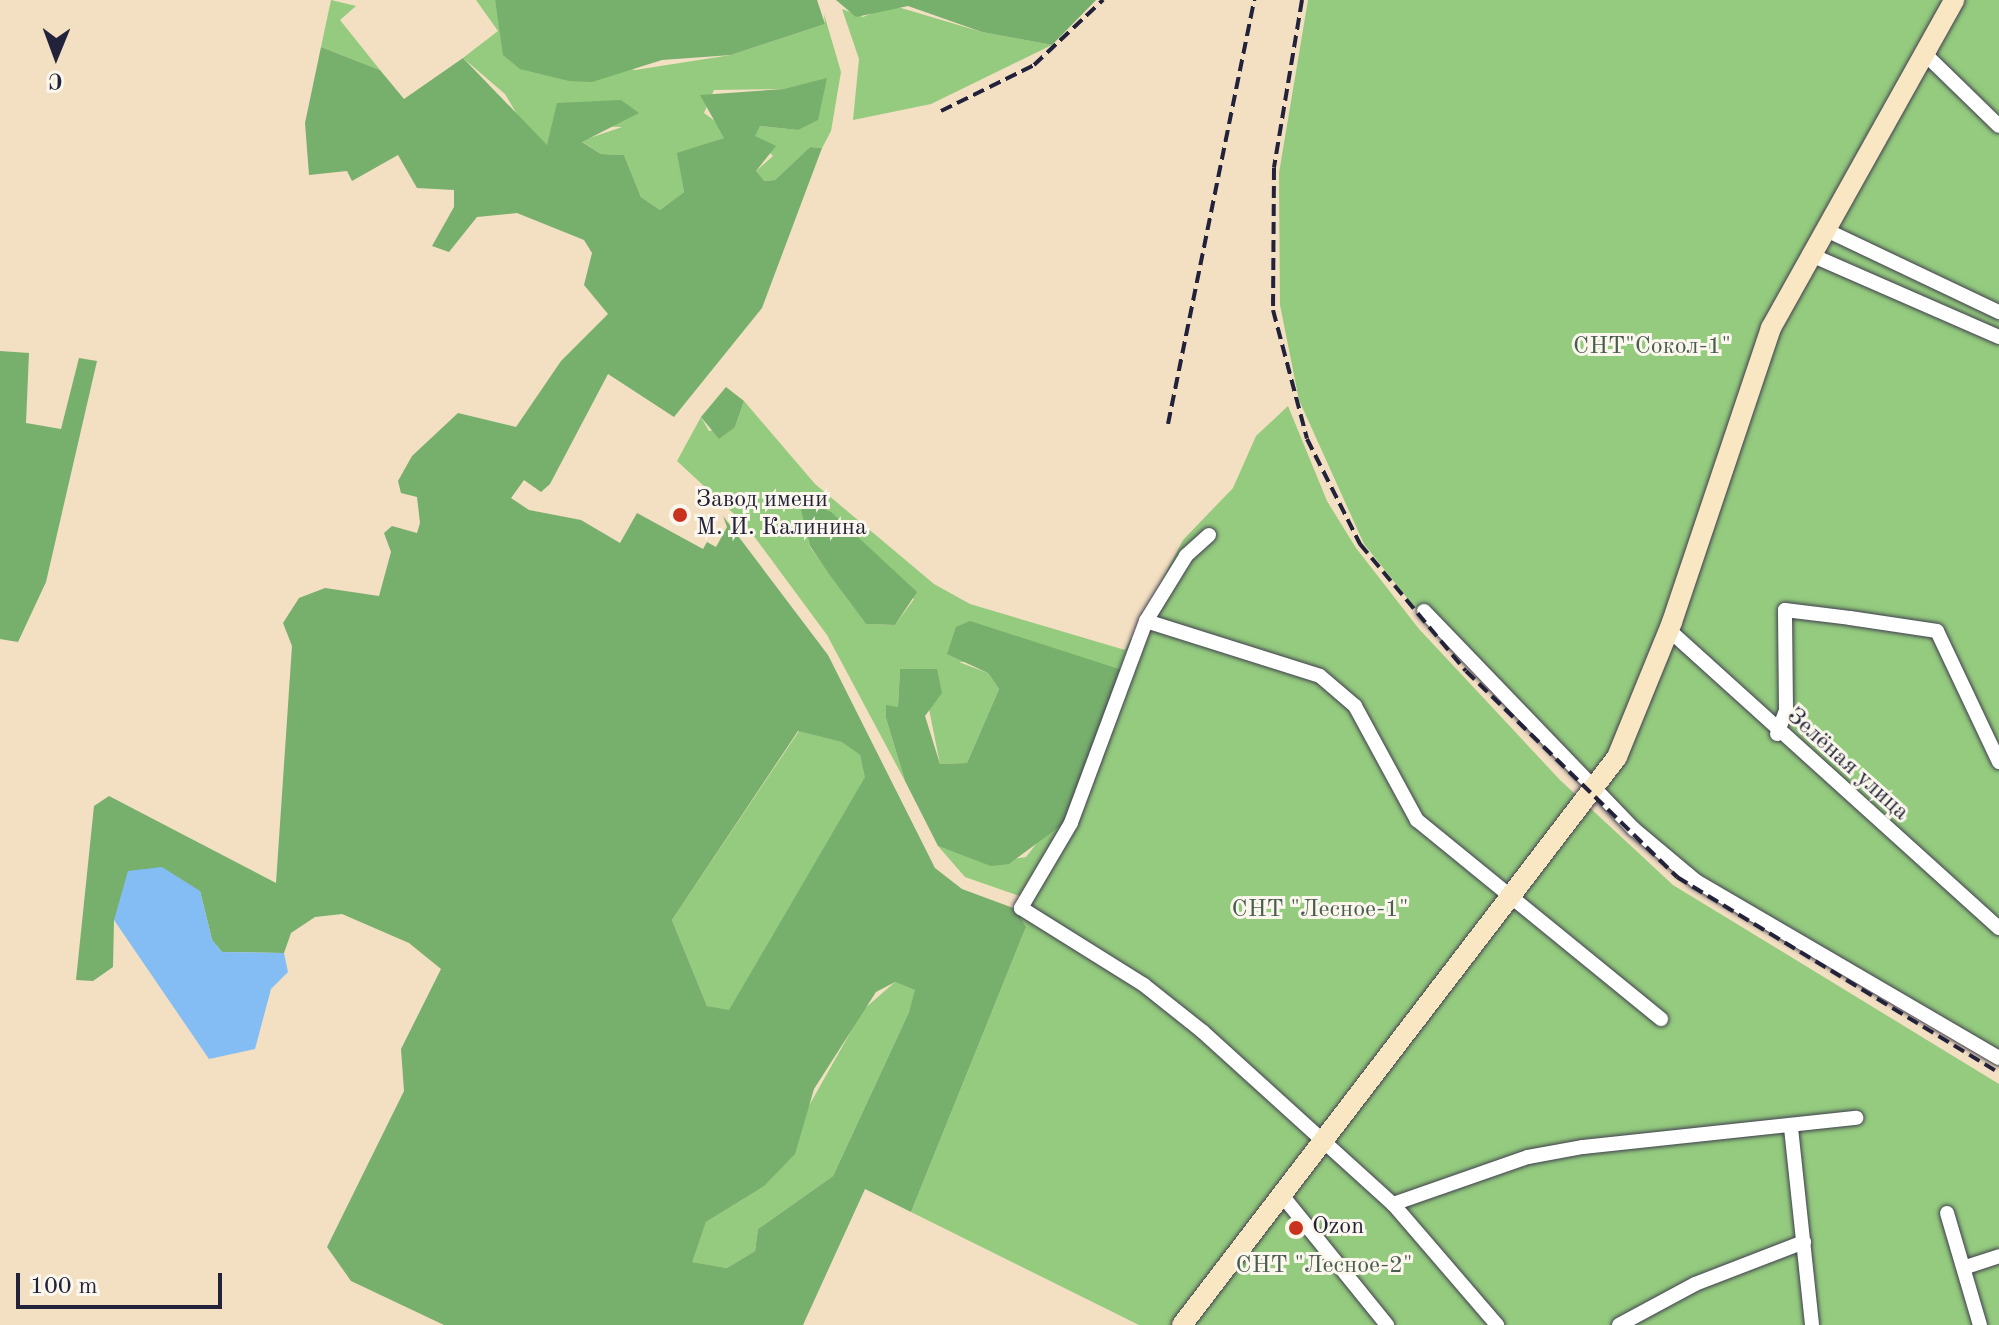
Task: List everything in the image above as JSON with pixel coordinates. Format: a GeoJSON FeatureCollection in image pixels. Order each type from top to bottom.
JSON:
{"type":"FeatureCollection","features":[{"type":"Feature","properties":{"kind":"street"},"geometry":{"type":"LineString","coordinates":[[1182,1325],[1617,757],[1669,630],[1749,379],[1809,254],[1954,0]]}},
{"type":"Feature","properties":{"kind":"street"},"geometry":{"type":"LineString","coordinates":[[1925,54],[1999,126]]}},
{"type":"Feature","properties":{"kind":"street"},"geometry":{"type":"LineString","coordinates":[[1824,229],[1999,312]]}},
{"type":"Feature","properties":{"kind":"street"},"geometry":{"type":"LineString","coordinates":[[1809,254],[1999,337]]}},
{"type":"Feature","properties":{"kind":"street"},"geometry":{"type":"LineString","coordinates":[[1209,535],[1186,556],[1146,621],[1071,823],[1021,908],[1144,985],[1323,1141],[1393,1204],[1497,1325]]}},
{"type":"Feature","properties":{"kind":"street"},"geometry":{"type":"LineString","coordinates":[[1777,734],[1786,710],[1785,610],[1937,631],[1999,762]]}},
{"type":"Feature","properties":{"kind":"street"},"geometry":{"type":"LineString","coordinates":[[1424,611],[1595,789],[1720,897],[1999,1058]]}},
{"type":"Feature","properties":{"kind":"street"},"geometry":{"type":"LineString","coordinates":[[1146,621],[1320,676],[1355,706],[1417,820],[1661,1019]]}},
{"type":"Feature","properties":{"kind":"street","name":"Зелёная улица"},"geometry":{"type":"LineString","coordinates":[[1669,630],[1777,734],[1999,928]]}},
{"type":"Feature","properties":{"kind":"street"},"geometry":{"type":"LineString","coordinates":[[1393,1204],[1528,1157],[1583,1147],[1791,1128],[1856,1118]]}},
{"type":"Feature","properties":{"kind":"street"},"geometry":{"type":"LineString","coordinates":[[1791,1128],[1812,1325]]}},
{"type":"Feature","properties":{"kind":"street"},"geometry":{"type":"LineString","coordinates":[[1281,1194],[1387,1325]]}},
{"type":"Feature","properties":{"kind":"street"},"geometry":{"type":"LineString","coordinates":[[1947,1213],[1966,1267],[1980,1325]]}},
{"type":"Feature","properties":{"kind":"street"},"geometry":{"type":"LineString","coordinates":[[1619,1325],[1695,1284],[1804,1242]]}},
{"type":"Feature","properties":{"kind":"street"},"geometry":{"type":"LineString","coordinates":[[1966,1267],[1999,1256]]}},
{"type":"Feature","properties":{"kind":"green space"},"geometry":{"type":"Polygon","coordinates":[[[331,0],[356,6],[340,20],[380,70],[321,47],[331,0]]]}},
{"type":"Feature","properties":{"kind":"green space"},"geometry":{"type":"Polygon","coordinates":[[[476,0],[495,0],[501,33],[635,70],[731,55],[825,24],[824,14],[841,72],[831,131],[822,148],[810,147],[775,180],[763,181],[756,171],[773,156],[754,136],[760,126],[798,130],[784,89],[714,90],[704,113],[722,126],[724,138],[678,154],[684,192],[660,210],[641,197],[624,155],[601,154],[581,141],[622,127],[554,125],[547,145],[528,133],[505,94],[463,58],[498,31],[476,0]]]}},
{"type":"Feature","properties":{"kind":"green space"},"geometry":{"type":"Polygon","coordinates":[[[495,0],[817,0],[825,24],[731,55],[662,60],[592,82],[569,81],[520,69],[503,55],[495,0]]]}},
{"type":"Feature","properties":{"kind":"green space"},"geometry":{"type":"Polygon","coordinates":[[[836,0],[1096,0],[1052,45],[982,32],[908,6],[856,17],[836,0]]]}},
{"type":"Feature","properties":{"kind":"green space","name":"СНТ\"Сокол-1\""},"geometry":{"type":"Polygon","coordinates":[[[1308,0],[1999,0],[1999,1067],[1789,941],[1609,810],[1428,624],[1364,544],[1299,400],[1280,305],[1279,173],[1308,0]]]}},
{"type":"Feature","properties":{"kind":"green space"},"geometry":{"type":"Polygon","coordinates":[[[891,5],[982,32],[1052,45],[931,104],[853,120],[859,59],[842,9],[863,17],[891,5]]]}},
{"type":"Feature","properties":{"kind":"green space"},"geometry":{"type":"Polygon","coordinates":[[[321,47],[380,70],[404,99],[463,58],[547,145],[557,103],[621,100],[639,113],[582,142],[601,154],[624,155],[641,197],[660,210],[684,192],[677,153],[724,138],[700,95],[784,89],[827,78],[818,120],[798,130],[760,126],[755,136],[776,146],[756,171],[764,181],[775,180],[810,147],[822,148],[762,308],[674,417],[608,374],[550,484],[541,492],[524,480],[511,498],[529,510],[581,520],[620,543],[637,513],[703,549],[707,542],[716,547],[727,527],[723,516],[828,655],[935,868],[962,889],[1016,909],[1026,927],[911,1212],[865,1189],[803,1325],[444,1325],[351,1281],[327,1247],[404,1091],[401,1049],[441,969],[409,943],[342,914],[315,917],[291,933],[284,953],[222,952],[212,940],[200,891],[114,920],[113,967],[93,981],[76,980],[94,806],[109,796],[276,883],[292,646],[283,623],[299,598],[325,588],[379,596],[391,552],[384,533],[392,526],[417,533],[420,523],[417,497],[401,493],[398,481],[412,456],[458,413],[516,427],[561,361],[608,314],[584,285],[592,253],[584,240],[517,213],[477,217],[449,252],[432,246],[454,207],[454,190],[417,188],[398,155],[352,181],[347,171],[309,175],[305,123],[321,47]],[[798,731],[672,920],[707,1006],[729,1010],[865,777],[860,755],[842,742],[798,731]],[[895,982],[876,992],[814,1089],[795,1154],[763,1187],[706,1222],[692,1262],[727,1268],[755,1251],[758,1229],[833,1176],[909,1012],[915,990],[895,982]]]}},
{"type":"Feature","properties":{"kind":"green space"},"geometry":{"type":"Polygon","coordinates":[[[0,351],[29,353],[26,423],[61,429],[79,358],[97,361],[46,582],[18,642],[0,639],[0,351]]]}},
{"type":"Feature","properties":{"kind":"green space"},"geometry":{"type":"Polygon","coordinates":[[[726,387],[744,401],[735,427],[719,439],[701,417],[726,387]]]}},
{"type":"Feature","properties":{"kind":"green space","name":"СНТ \"Лесное-1\""},"geometry":{"type":"Polygon","coordinates":[[[744,401],[815,484],[934,584],[970,604],[1125,650],[1183,540],[1233,488],[1256,436],[1288,406],[1327,501],[1356,548],[1419,629],[1560,780],[1673,885],[1999,1084],[1999,1325],[1139,1325],[911,1212],[1026,927],[1016,909],[1025,898],[965,877],[938,846],[985,863],[1026,857],[1047,830],[1074,816],[1098,663],[959,662],[988,673],[999,689],[967,763],[940,764],[928,704],[900,669],[898,707],[886,706],[886,718],[905,781],[827,635],[745,524],[677,461],[701,417],[709,431],[735,427],[744,401]],[[802,510],[810,547],[866,624],[895,625],[914,599],[802,510]]]}},
{"type":"Feature","properties":{"kind":"green space"},"geometry":{"type":"Polygon","coordinates":[[[809,503],[831,512],[917,592],[895,625],[866,624],[829,574],[810,546],[801,510],[809,503]]]}},
{"type":"Feature","properties":{"kind":"green space"},"geometry":{"type":"Polygon","coordinates":[[[970,621],[1125,671],[1074,816],[1009,864],[991,866],[938,846],[905,781],[886,718],[886,705],[898,707],[900,669],[937,669],[942,693],[925,716],[940,764],[967,763],[999,689],[988,673],[947,654],[956,627],[970,621]]]}},
{"type":"Feature","properties":{"kind":"green space"},"geometry":{"type":"Polygon","coordinates":[[[799,731],[843,742],[860,755],[866,776],[729,1011],[707,1006],[672,920],[799,731]]]}},
{"type":"Feature","properties":{"kind":"green space"},"geometry":{"type":"Polygon","coordinates":[[[895,982],[916,990],[909,1012],[833,1176],[758,1229],[755,1251],[727,1268],[691,1262],[706,1222],[763,1187],[863,1010],[895,982]]]}},
{"type":"Feature","properties":{"kind":"water"},"geometry":{"type":"Polygon","coordinates":[[[162,867],[200,891],[212,940],[222,952],[284,953],[288,972],[271,989],[255,1049],[209,1059],[114,920],[128,871],[162,867]]]}},
{"type":"Feature","properties":{"kind":"railway"},"geometry":{"type":"LineString","coordinates":[[941,111],[1034,65],[1103,0]]}},
{"type":"Feature","properties":{"kind":"railway"},"geometry":{"type":"LineString","coordinates":[[1168,424],[1254,0]]}},
{"type":"Feature","properties":{"kind":"railway"},"geometry":{"type":"LineString","coordinates":[[1302,0],[1274,168],[1273,310],[1307,439],[1360,544],[1466,671],[1677,877],[1999,1073]]}},
{"type":"Feature","properties":{"kind":"place","name":"Завод имени М. И. Калинина"},"geometry":{"type":"Point","coordinates":[680,515]}},
{"type":"Feature","properties":{"kind":"place","name":"Ozon"},"geometry":{"type":"Point","coordinates":[1296,1228]}},
{"type":"Feature","properties":{"kind":"park label","name":"СНТ \"Лесное-2\""},"geometry":{"type":"Point","coordinates":[1324,1267]}}]}
